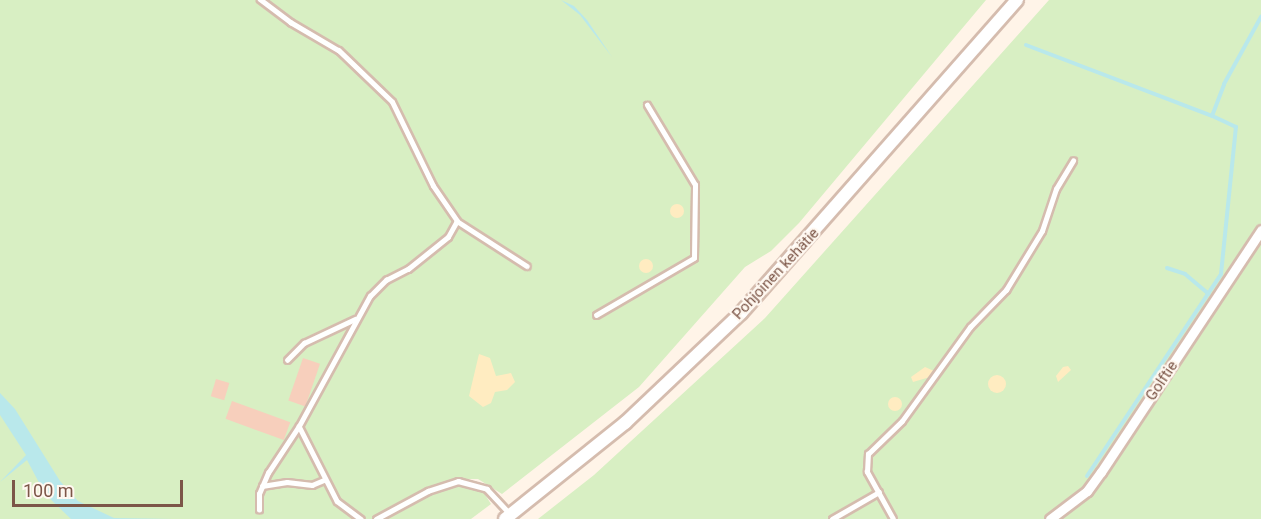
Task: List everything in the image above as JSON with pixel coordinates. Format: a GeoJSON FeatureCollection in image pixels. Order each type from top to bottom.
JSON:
{"type":"FeatureCollection","features":[{"type":"Feature","properties":{"kind":"main road","name":"Pohjoinen kehätie"},"geometry":{"type":"LineString","coordinates":[[508,517],[625,423],[741,313],[1017,0]]}},
{"type":"Feature","properties":{"kind":"street","name":"Golftie"},"geometry":{"type":"LineString","coordinates":[[1050,519],[1087,491],[1101,472],[1261,230]]}},
{"type":"Feature","properties":{"kind":"lane"},"geometry":{"type":"LineString","coordinates":[[260,0],[291,23],[339,51],[392,102],[433,186],[457,221],[527,266]]}},
{"type":"Feature","properties":{"kind":"lane"},"geometry":{"type":"LineString","coordinates":[[596,315],[694,258],[695,185],[647,105]]}},
{"type":"Feature","properties":{"kind":"lane"},"geometry":{"type":"LineString","coordinates":[[893,519],[867,472],[868,454],[903,421],[970,327],[1006,290],[1042,231],[1056,189],[1072,161]]}},
{"type":"Feature","properties":{"kind":"lane"},"geometry":{"type":"LineString","coordinates":[[259,510],[262,486],[299,426],[355,319],[386,280],[408,269],[448,237],[457,221]]}},
{"type":"Feature","properties":{"kind":"lane"},"geometry":{"type":"LineString","coordinates":[[287,360],[304,342],[355,319]]}},
{"type":"Feature","properties":{"kind":"lane"},"geometry":{"type":"LineString","coordinates":[[299,426],[324,480],[346,512],[361,519]]}},
{"type":"Feature","properties":{"kind":"lane"},"geometry":{"type":"LineString","coordinates":[[262,486],[287,482],[312,485],[324,480]]}},
{"type":"Feature","properties":{"kind":"lane"},"geometry":{"type":"LineString","coordinates":[[376,519],[428,491],[458,481],[487,489],[508,517]]}},
{"type":"Feature","properties":{"kind":"lane"},"geometry":{"type":"LineString","coordinates":[[832,519],[879,492]]}},
{"type":"Feature","properties":{"kind":"green space"},"geometry":{"type":"Polygon","coordinates":[[[0,0],[986,0],[799,223],[771,251],[745,267],[639,387],[502,494],[478,479],[469,479],[463,485],[484,493],[491,504],[471,519],[0,519],[0,0]]]}},
{"type":"Feature","properties":{"kind":"green space"},"geometry":{"type":"Polygon","coordinates":[[[1049,0],[1261,0],[1261,519],[538,519],[594,475],[765,318],[1049,0]]]}},
{"type":"Feature","properties":{"kind":"sand"},"geometry":{"type":"Polygon","coordinates":[[[677,204],[682,206],[684,211],[682,216],[677,218],[672,216],[670,211],[672,206],[677,204]]]}},
{"type":"Feature","properties":{"kind":"sand"},"geometry":{"type":"Polygon","coordinates":[[[643,259],[649,259],[653,266],[649,273],[643,273],[639,269],[639,263],[643,259]]]}},
{"type":"Feature","properties":{"kind":"sand"},"geometry":{"type":"Polygon","coordinates":[[[479,354],[490,358],[496,376],[511,373],[515,382],[507,390],[495,392],[491,403],[483,407],[469,396],[479,354]]]}},
{"type":"Feature","properties":{"kind":"sand"},"geometry":{"type":"Polygon","coordinates":[[[1068,366],[1071,370],[1058,382],[1056,376],[1063,367],[1068,366]]]}},
{"type":"Feature","properties":{"kind":"sand"},"geometry":{"type":"Polygon","coordinates":[[[925,367],[934,371],[930,377],[913,382],[911,377],[925,367]]]}},
{"type":"Feature","properties":{"kind":"sand"},"geometry":{"type":"Polygon","coordinates":[[[993,375],[1001,375],[1006,380],[1004,391],[993,393],[988,388],[988,380],[993,375]]]}},
{"type":"Feature","properties":{"kind":"sand"},"geometry":{"type":"Polygon","coordinates":[[[892,397],[898,397],[902,404],[898,411],[892,411],[888,407],[888,401],[892,397]]]}},
{"type":"Feature","properties":{"kind":"water"},"geometry":{"type":"Polygon","coordinates":[[[561,0],[574,6],[587,20],[612,57],[580,15],[561,0]]]}},
{"type":"Feature","properties":{"kind":"water"},"geometry":{"type":"Polygon","coordinates":[[[0,393],[15,409],[60,481],[78,501],[114,518],[173,519],[71,519],[45,494],[27,460],[0,482],[26,455],[0,415],[0,393]]]}},
{"type":"Feature","properties":{"kind":"building"},"geometry":{"type":"Polygon","coordinates":[[[303,358],[320,364],[305,406],[288,401],[303,358]]]}},
{"type":"Feature","properties":{"kind":"building"},"geometry":{"type":"Polygon","coordinates":[[[216,379],[229,383],[224,400],[211,396],[216,379]]]}},
{"type":"Feature","properties":{"kind":"building"},"geometry":{"type":"Polygon","coordinates":[[[232,401],[290,422],[284,440],[226,419],[232,401]]]}},
{"type":"Feature","properties":{"kind":"waterway"},"geometry":{"type":"LineString","coordinates":[[1087,476],[1221,274],[1236,127],[1212,116],[1224,84],[1261,17]]}},
{"type":"Feature","properties":{"kind":"waterway"},"geometry":{"type":"LineString","coordinates":[[1026,45],[1212,116]]}},
{"type":"Feature","properties":{"kind":"waterway"},"geometry":{"type":"LineString","coordinates":[[1167,268],[1185,274],[1209,294]]}}]}
